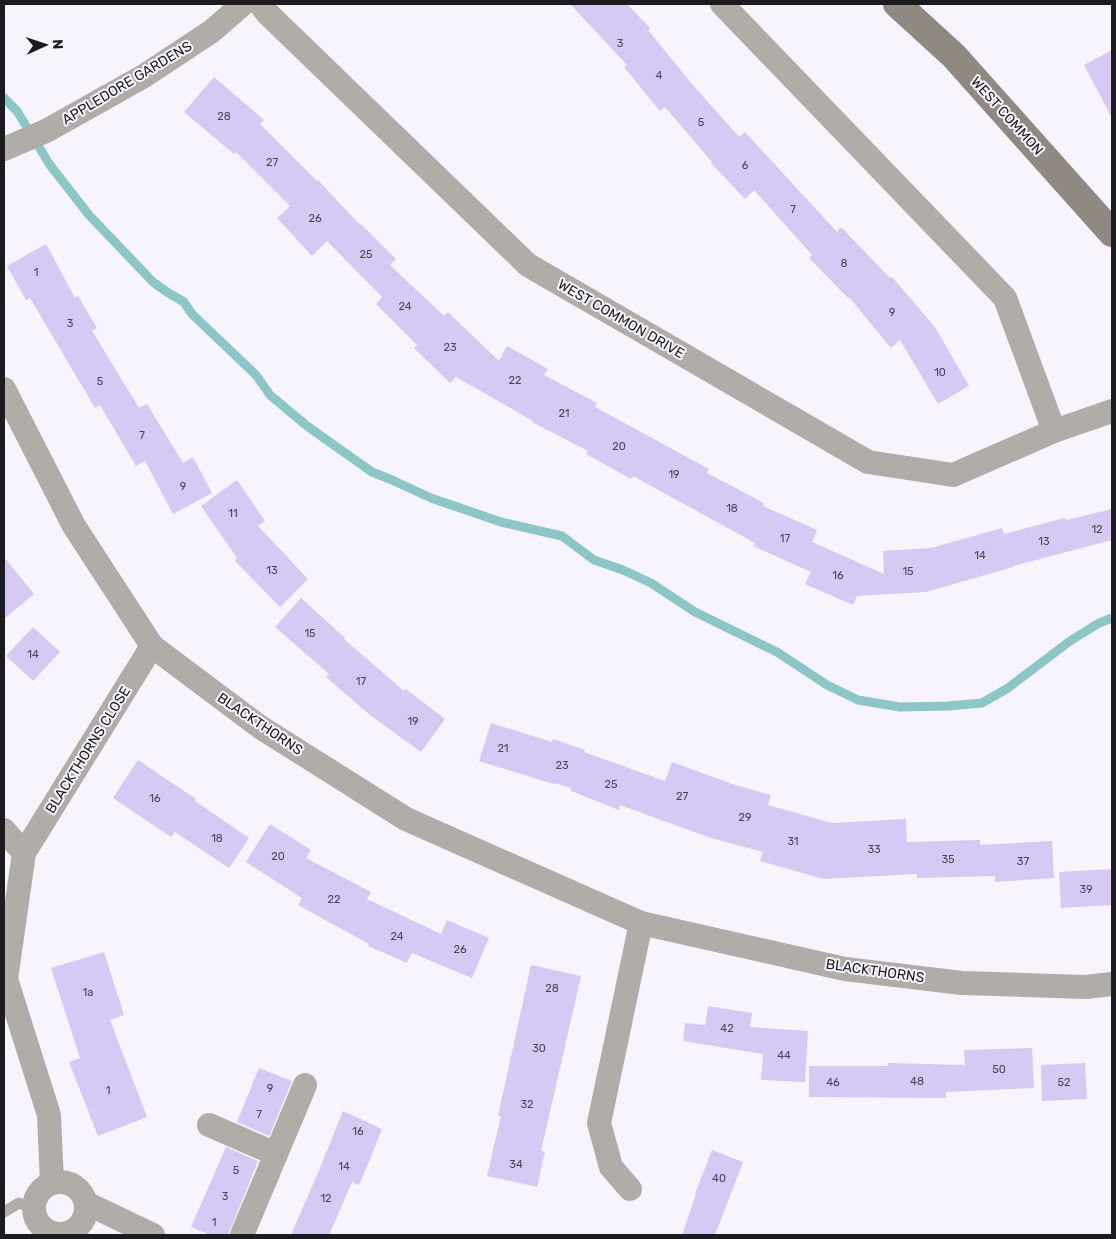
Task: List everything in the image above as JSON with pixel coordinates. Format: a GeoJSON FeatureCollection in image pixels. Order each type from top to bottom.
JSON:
{"type":"FeatureCollection","features":[{"type":"Feature","properties":{"kind":"main road","name":"WEST COMMON"},"geometry":{"type":"LineString","coordinates":[[897,4],[954,56],[1112,233]]}},
{"type":"Feature","properties":{"kind":"street","name":"APPLEDORE GARDENS"},"geometry":{"type":"LineString","coordinates":[[12,146],[46,131],[144,76],[212,31],[243,4]]}},
{"type":"Feature","properties":{"kind":"street","name":"WEST COMMON DRIVE"},"geometry":{"type":"LineString","coordinates":[[260,4],[267,13],[528,265],[868,462],[953,475],[1054,431],[1112,411]]}},
{"type":"Feature","properties":{"kind":"street"},"geometry":{"type":"LineString","coordinates":[[722,4],[1005,298],[1054,431]]}},
{"type":"Feature","properties":{"kind":"street","name":"BLACKTHORNS"},"geometry":{"type":"LineString","coordinates":[[4,389],[74,526],[152,646],[260,727],[406,819],[641,923],[844,969],[962,983],[1086,986],[1112,984]]}},
{"type":"Feature","properties":{"kind":"street","name":"BLACKTHORNS CLOSE"},"geometry":{"type":"LineString","coordinates":[[52,1183],[49,1115],[6,979],[24,853],[152,646]]}},
{"type":"Feature","properties":{"kind":"street"},"geometry":{"type":"LineString","coordinates":[[4,830],[24,853]]}},
{"type":"Feature","properties":{"kind":"street"},"geometry":{"type":"LineString","coordinates":[[630,1189],[611,1167],[599,1123],[641,923]]}},
{"type":"Feature","properties":{"kind":"street"},"geometry":{"type":"LineString","coordinates":[[242,1235],[305,1085]]}},
{"type":"Feature","properties":{"kind":"street"},"geometry":{"type":"LineString","coordinates":[[209,1125],[276,1154]]}},
{"type":"Feature","properties":{"kind":"street"},"geometry":{"type":"LineString","coordinates":[[61,1182],[77,1188],[86,1203],[83,1221],[70,1232],[53,1234],[39,1224],[35,1217],[35,1200],[38,1193],[52,1183],[61,1182]]}},
{"type":"Feature","properties":{"kind":"street"},"geometry":{"type":"LineString","coordinates":[[86,1203],[153,1235]]}},
{"type":"Feature","properties":{"kind":"lane"},"geometry":{"type":"LineString","coordinates":[[4,1212],[19,1203],[34,1209]]}},
{"type":"Feature","properties":{"kind":"building"},"geometry":{"type":"Polygon","coordinates":[[[570,4],[627,4],[650,28],[648,30],[692,84],[739,137],[745,132],[837,232],[841,227],[890,278],[892,277],[935,327],[969,386],[938,404],[900,340],[891,348],[849,297],[809,258],[812,255],[754,190],[745,199],[711,163],[665,107],[660,111],[624,67],[627,65],[570,4]]]}},
{"type":"Feature","properties":{"kind":"building"},"geometry":{"type":"Polygon","coordinates":[[[1112,50],[1112,118],[1084,65],[1112,50]]]}},
{"type":"Feature","properties":{"kind":"building"},"geometry":{"type":"Polygon","coordinates":[[[214,77],[264,120],[260,124],[396,259],[390,265],[444,316],[448,312],[499,361],[507,346],[548,369],[544,375],[597,403],[595,407],[709,469],[707,473],[764,503],[763,506],[817,530],[812,542],[884,574],[883,551],[931,548],[1002,528],[1004,534],[1065,518],[1066,520],[1112,509],[1112,540],[1013,566],[926,592],[857,596],[853,605],[805,584],[811,572],[753,546],[755,543],[633,476],[631,479],[586,454],[588,451],[532,422],[456,377],[450,383],[414,348],[417,345],[376,304],[382,297],[327,241],[312,256],[277,218],[290,206],[236,152],[234,154],[184,112],[214,77]]]}},
{"type":"Feature","properties":{"kind":"building"},"geometry":{"type":"Polygon","coordinates":[[[46,244],[75,298],[78,296],[97,328],[92,331],[139,408],[147,404],[183,463],[193,457],[212,493],[173,514],[145,461],[136,466],[100,405],[95,408],[30,298],[26,300],[7,266],[46,244]]]}},
{"type":"Feature","properties":{"kind":"building"},"geometry":{"type":"Polygon","coordinates":[[[237,480],[265,521],[258,526],[308,579],[280,607],[235,561],[237,558],[201,506],[237,480]]]}},
{"type":"Feature","properties":{"kind":"building"},"geometry":{"type":"Polygon","coordinates":[[[4,557],[34,594],[4,619],[4,557]]]}},
{"type":"Feature","properties":{"kind":"building"},"geometry":{"type":"Polygon","coordinates":[[[301,598],[344,639],[404,691],[406,689],[445,719],[421,752],[370,715],[326,677],[329,674],[275,627],[301,598]]]}},
{"type":"Feature","properties":{"kind":"building"},"geometry":{"type":"Polygon","coordinates":[[[33,627],[60,652],[33,681],[6,656],[33,627]]]}},
{"type":"Feature","properties":{"kind":"building"},"geometry":{"type":"Polygon","coordinates":[[[491,723],[552,742],[553,739],[665,781],[672,762],[735,785],[771,795],[768,805],[832,823],[906,819],[907,842],[980,840],[980,845],[1052,841],[1054,878],[995,882],[995,876],[917,878],[917,874],[824,879],[760,861],[763,852],[711,838],[620,805],[619,810],[571,791],[571,788],[479,761],[491,723]]]}},
{"type":"Feature","properties":{"kind":"building"},"geometry":{"type":"Polygon","coordinates":[[[138,760],[249,838],[229,868],[175,832],[171,837],[113,798],[138,760]]]}},
{"type":"Feature","properties":{"kind":"building"},"geometry":{"type":"Polygon","coordinates":[[[270,824],[311,850],[306,858],[371,892],[367,899],[441,934],[447,920],[489,938],[472,978],[412,953],[407,963],[368,946],[369,944],[298,905],[302,898],[246,862],[270,824]]]}},
{"type":"Feature","properties":{"kind":"building"},"geometry":{"type":"Polygon","coordinates":[[[1112,869],[1112,905],[1061,908],[1059,872],[1112,869]]]}},
{"type":"Feature","properties":{"kind":"building"},"geometry":{"type":"Polygon","coordinates":[[[104,952],[124,1015],[110,1020],[147,1117],[98,1136],[69,1062],[80,1058],[51,968],[104,952]]]}},
{"type":"Feature","properties":{"kind":"building"},"geometry":{"type":"Polygon","coordinates":[[[531,965],[581,976],[541,1151],[545,1152],[537,1187],[487,1176],[531,965]]]}},
{"type":"Feature","properties":{"kind":"building"},"geometry":{"type":"Polygon","coordinates":[[[708,1006],[752,1013],[750,1027],[808,1031],[805,1082],[761,1080],[763,1054],[683,1041],[685,1023],[705,1025],[708,1006]]]}},
{"type":"Feature","properties":{"kind":"building"},"geometry":{"type":"Polygon","coordinates":[[[1032,1048],[1034,1088],[946,1092],[946,1098],[809,1097],[809,1066],[888,1066],[888,1063],[965,1065],[964,1050],[1032,1048]]]}},
{"type":"Feature","properties":{"kind":"building"},"geometry":{"type":"Polygon","coordinates":[[[1085,1063],[1087,1099],[1042,1101],[1041,1065],[1085,1063]]]}},
{"type":"Feature","properties":{"kind":"building"},"geometry":{"type":"Polygon","coordinates":[[[259,1068],[292,1081],[269,1136],[237,1122],[259,1068]]]}},
{"type":"Feature","properties":{"kind":"building"},"geometry":{"type":"Polygon","coordinates":[[[343,1111],[382,1129],[368,1164],[359,1185],[352,1182],[329,1235],[291,1235],[320,1168],[343,1111]]]}},
{"type":"Feature","properties":{"kind":"building"},"geometry":{"type":"Polygon","coordinates":[[[226,1147],[258,1161],[228,1235],[210,1235],[191,1227],[226,1147]]]}},
{"type":"Feature","properties":{"kind":"building"},"geometry":{"type":"Polygon","coordinates":[[[712,1150],[743,1162],[715,1235],[682,1235],[695,1194],[712,1150]]]}},
{"type":"Feature","properties":{"kind":"waterway"},"geometry":{"type":"LineString","coordinates":[[4,98],[17,111],[50,165],[89,215],[153,282],[184,302],[192,314],[256,375],[270,395],[307,426],[372,472],[431,498],[501,522],[562,536],[594,560],[623,570],[651,583],[695,612],[777,652],[827,685],[858,700],[900,707],[982,703],[1008,688],[1070,641],[1099,623],[1112,618]]}}]}
